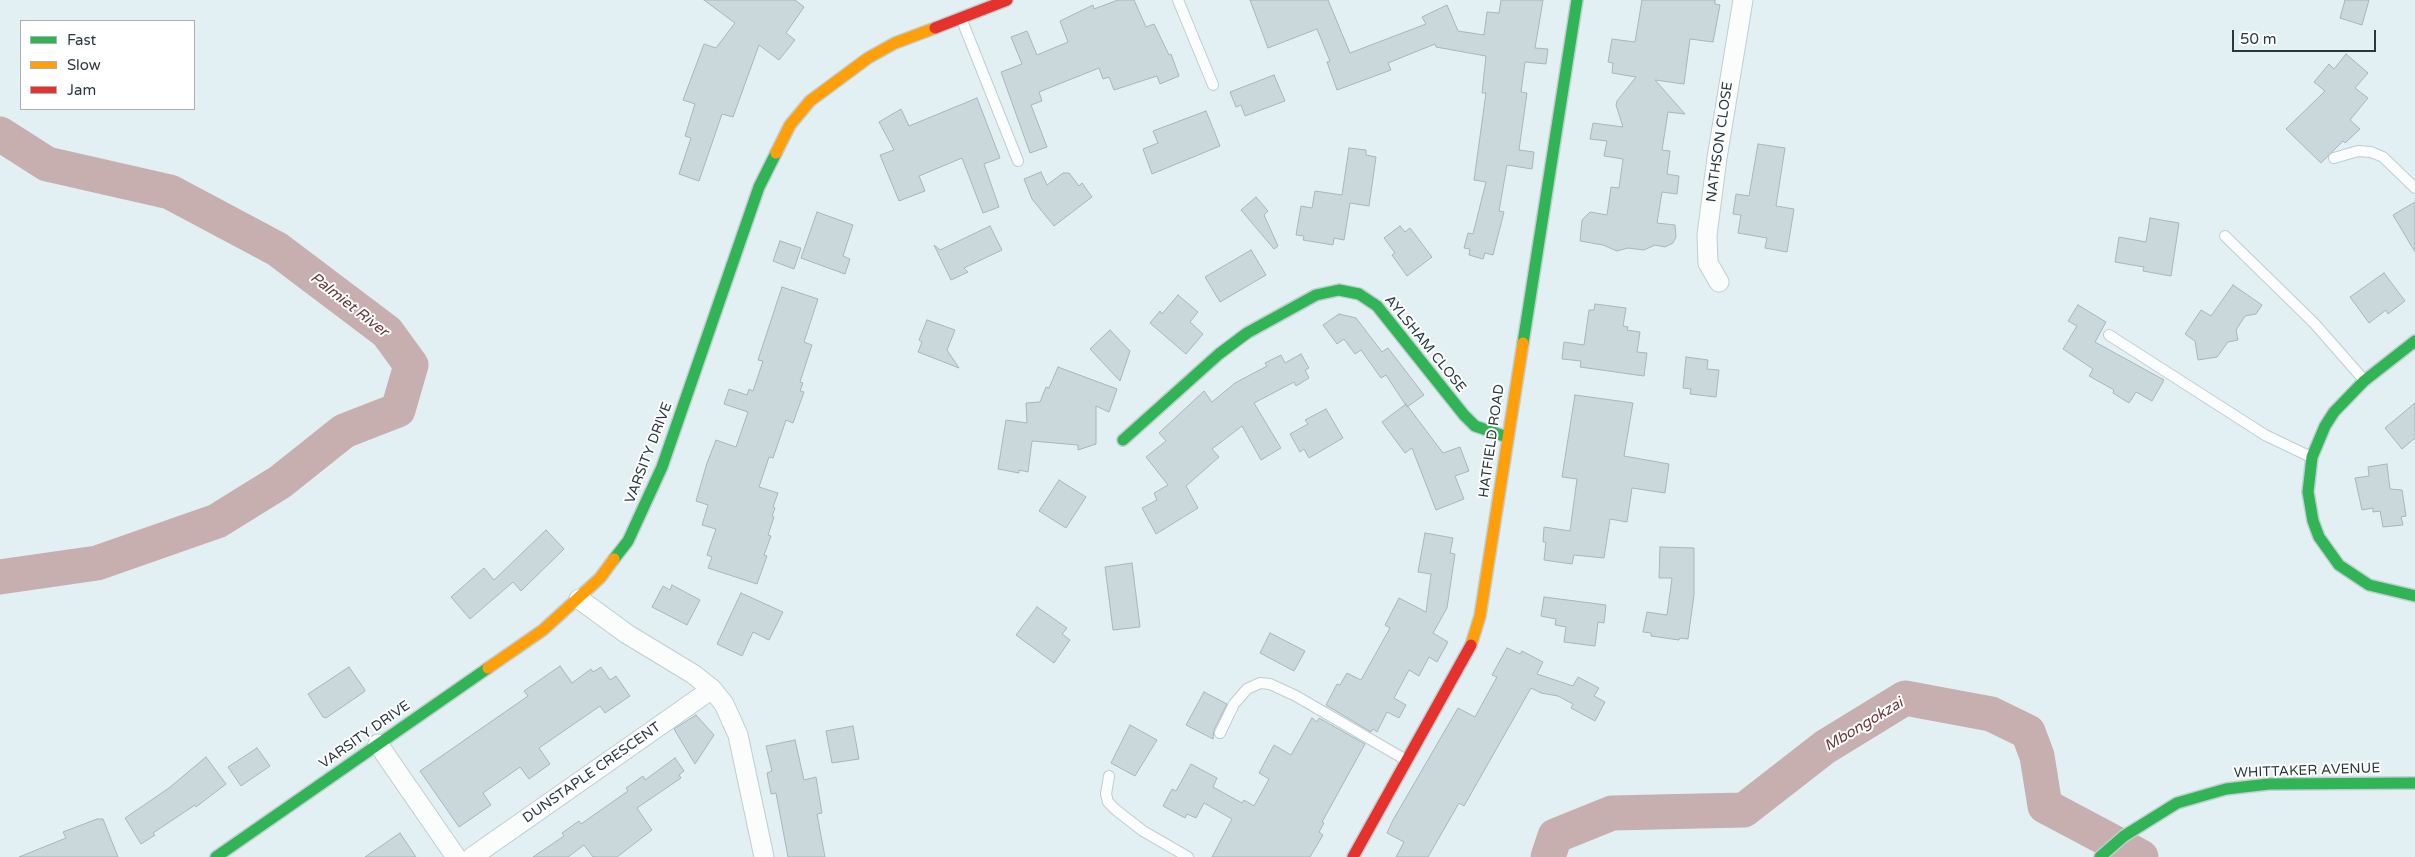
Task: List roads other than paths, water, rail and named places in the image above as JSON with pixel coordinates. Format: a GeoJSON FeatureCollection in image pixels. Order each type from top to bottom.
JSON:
{"type":"FeatureCollection","features":[{"type":"Feature","properties":{"kind":"street","name":"VARSITY DRIVE"},"geometry":{"type":"LineString","coordinates":[[216,857],[543,630],[579,599],[615,561],[637,524],[662,466],[759,187],[790,126],[810,102],[868,58],[895,43],[1007,0]]}},
{"type":"Feature","properties":{"kind":"street","name":"HATFIELD ROAD"},"geometry":{"type":"LineString","coordinates":[[1353,857],[1460,666],[1472,642],[1480,616],[1494,532],[1506,437],[1577,0]]}},
{"type":"Feature","properties":{"kind":"street","name":"NATHSON CLOSE"},"geometry":{"type":"LineString","coordinates":[[1719,282],[1708,263],[1707,235],[1717,158],[1743,0]]}},
{"type":"Feature","properties":{"kind":"street","name":"AYLSHAM CLOSE"},"geometry":{"type":"LineString","coordinates":[[1122,440],[1219,354],[1247,333],[1316,295],[1339,290],[1359,294],[1377,306],[1464,415],[1475,426],[1506,437]]}},
{"type":"Feature","properties":{"kind":"street"},"geometry":{"type":"LineString","coordinates":[[2415,341],[2364,381],[2334,412],[2325,426],[2312,457],[2309,473],[2309,505],[2316,529],[2328,552],[2349,574],[2369,585],[2415,596]]}},
{"type":"Feature","properties":{"kind":"street"},"geometry":{"type":"LineString","coordinates":[[579,599],[627,634],[693,674],[712,689],[724,704],[738,735],[764,857]]}},
{"type":"Feature","properties":{"kind":"street","name":"DUNSTAPLE CRESCENT"},"geometry":{"type":"LineString","coordinates":[[472,857],[712,689]]}},
{"type":"Feature","properties":{"kind":"street"},"geometry":{"type":"LineString","coordinates":[[378,744],[456,857]]}},
{"type":"Feature","properties":{"kind":"street","name":"WHITTAKER AVENUE"},"geometry":{"type":"LineString","coordinates":[[2102,855],[2124,836],[2177,803],[2233,787],[2277,784],[2415,783]]}},
{"type":"Feature","properties":{"kind":"lane"},"geometry":{"type":"LineString","coordinates":[[1178,0],[1213,85]]}},
{"type":"Feature","properties":{"kind":"lane"},"geometry":{"type":"LineString","coordinates":[[960,18],[1018,161]]}},
{"type":"Feature","properties":{"kind":"lane"},"geometry":{"type":"LineString","coordinates":[[2334,158],[2358,151],[2371,152],[2384,157],[2415,188]]}},
{"type":"Feature","properties":{"kind":"lane"},"geometry":{"type":"LineString","coordinates":[[2225,236],[2314,323],[2364,381]]}},
{"type":"Feature","properties":{"kind":"lane"},"geometry":{"type":"LineString","coordinates":[[2109,335],[2265,435],[2312,457]]}},
{"type":"Feature","properties":{"kind":"lane"},"geometry":{"type":"LineString","coordinates":[[1220,733],[1234,704],[1247,689],[1260,683],[1270,684],[1296,696],[1406,760]]}},
{"type":"Feature","properties":{"kind":"lane"},"geometry":{"type":"LineString","coordinates":[[1109,776],[1106,794],[1108,802],[1143,831],[1188,857]]}},
{"type":"Feature","properties":{"kind":"waterway","name":"Palmiet River"},"geometry":{"type":"LineString","coordinates":[[0,134],[47,164],[170,192],[277,249],[387,332],[411,365],[398,410],[344,431],[280,482],[217,521],[97,563],[0,577]]}},
{"type":"Feature","properties":{"kind":"waterway","name":"Mbongokzai"},"geometry":{"type":"LineString","coordinates":[[1548,857],[1555,836],[1612,813],[1744,810],[1825,747],[1905,698],[1991,714],[2028,732],[2037,756],[2045,806],[2141,857]]}}]}
